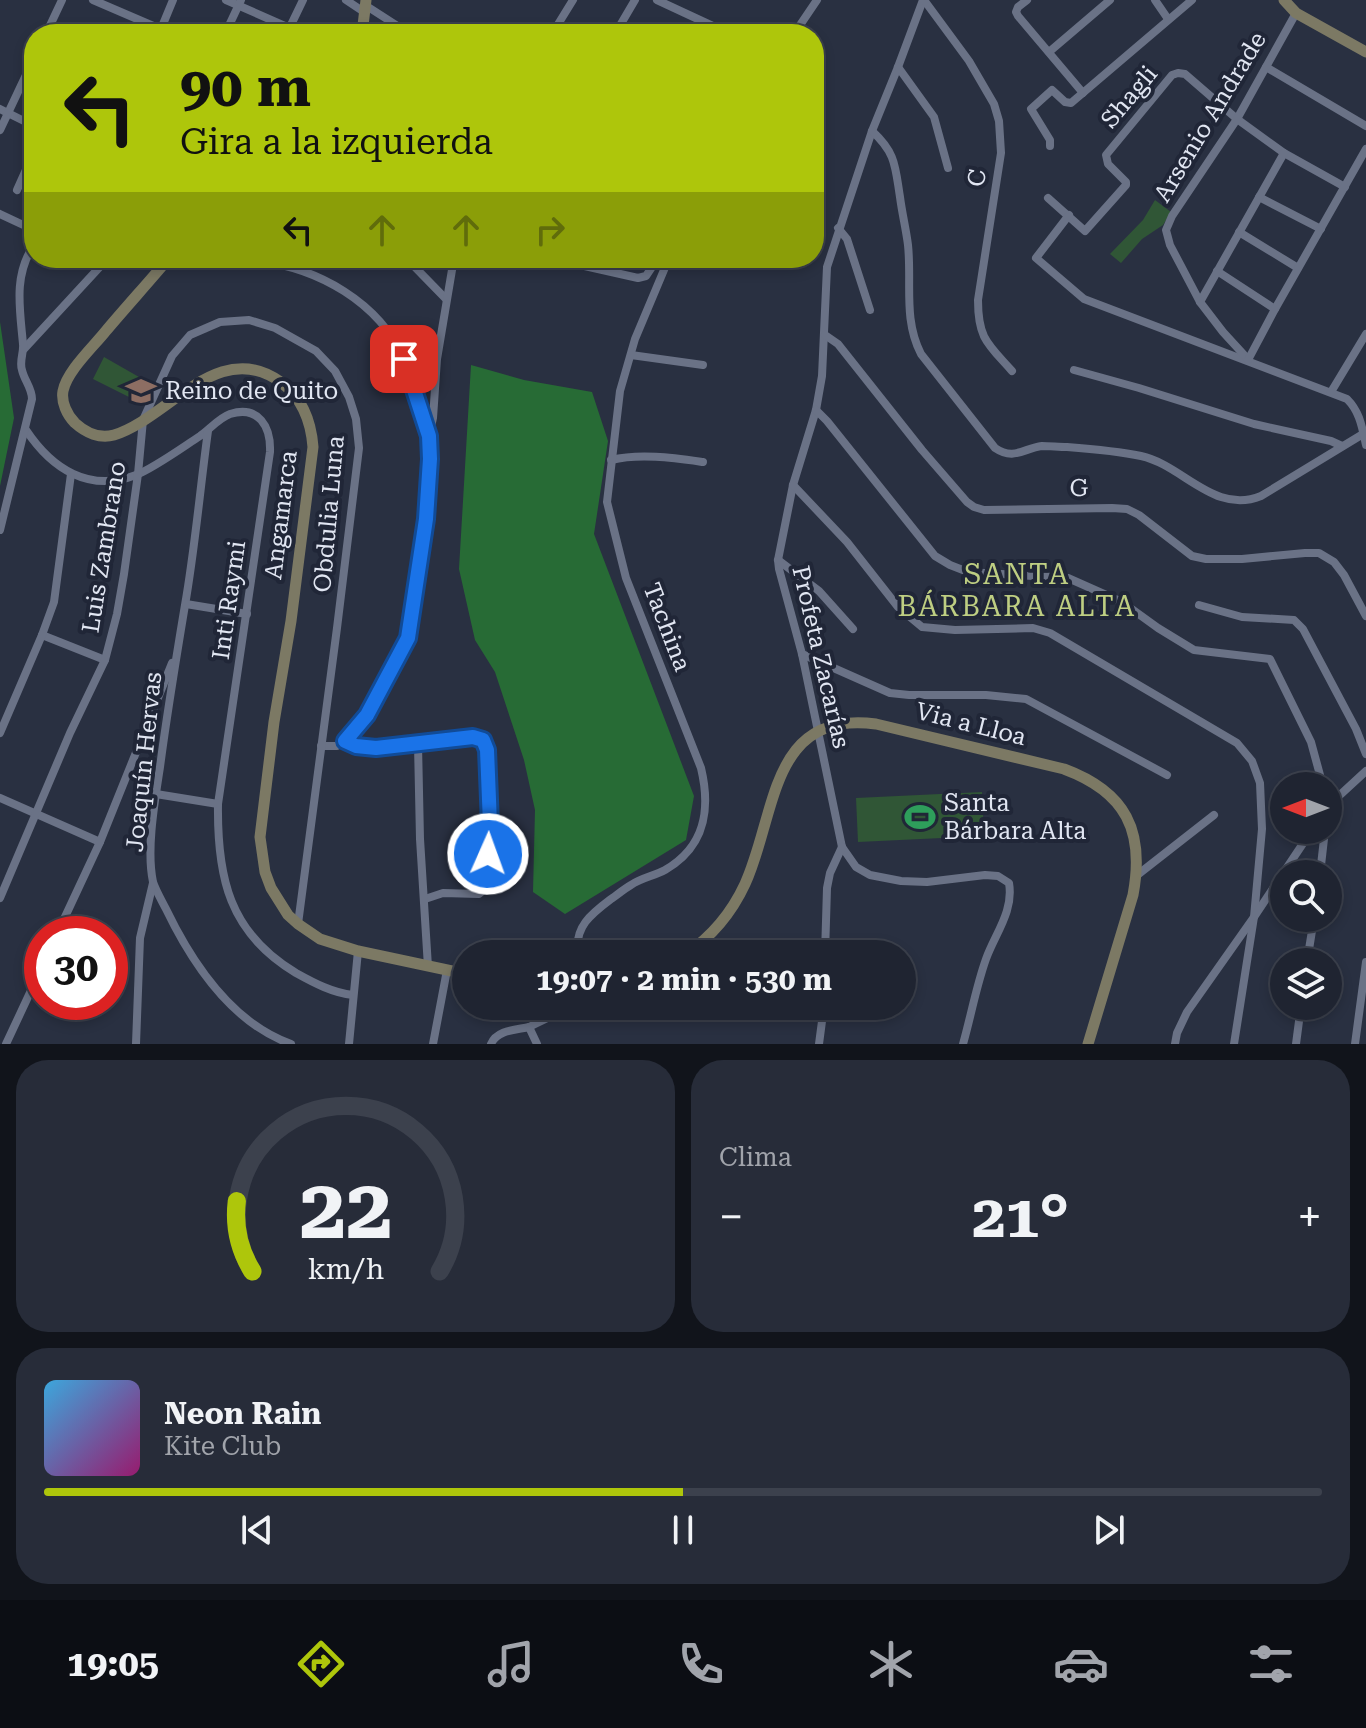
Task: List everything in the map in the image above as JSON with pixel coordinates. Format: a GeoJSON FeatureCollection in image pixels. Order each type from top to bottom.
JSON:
{"type":"FeatureCollection","features":[{"type":"Feature","properties":{"kind":"street"},"geometry":{"type":"LineString","coordinates":[[51,24],[62,0]]}},
{"type":"Feature","properties":{"kind":"street"},"geometry":{"type":"LineString","coordinates":[[93,0],[149,24]]}},
{"type":"Feature","properties":{"kind":"street"},"geometry":{"type":"LineString","coordinates":[[163,24],[173,0]]}},
{"type":"Feature","properties":{"kind":"street"},"geometry":{"type":"LineString","coordinates":[[226,0],[240,3],[284,24]]}},
{"type":"Feature","properties":{"kind":"street"},"geometry":{"type":"LineString","coordinates":[[291,24],[303,0]]}},
{"type":"Feature","properties":{"kind":"street"},"geometry":{"type":"LineString","coordinates":[[346,0],[365,6],[394,24]]}},
{"type":"Feature","properties":{"kind":"street"},"geometry":{"type":"LineString","coordinates":[[621,24],[635,0]]}},
{"type":"Feature","properties":{"kind":"street"},"geometry":{"type":"LineString","coordinates":[[657,0],[702,24]]}},
{"type":"Feature","properties":{"kind":"street"},"geometry":{"type":"LineString","coordinates":[[801,24],[817,0]]}},
{"type":"Feature","properties":{"kind":"street","name":"Profeta Zacarías"},"geometry":{"type":"LineString","coordinates":[[842,847],[819,730],[778,560],[793,485],[816,410],[822,376],[827,267],[872,131],[923,0]]}},
{"type":"Feature","properties":{"kind":"street","name":"C"},"geometry":{"type":"LineString","coordinates":[[923,0],[969,61],[994,104],[999,121],[1001,153],[978,300],[978,321],[986,341],[1012,371]]}},
{"type":"Feature","properties":{"kind":"street"},"geometry":{"type":"LineString","coordinates":[[1027,0],[1016,12],[1083,93]]}},
{"type":"Feature","properties":{"kind":"street"},"geometry":{"type":"LineString","coordinates":[[1049,52],[1110,0]]}},
{"type":"Feature","properties":{"kind":"street"},"geometry":{"type":"LineString","coordinates":[[1155,0],[1168,19]]}},
{"type":"Feature","properties":{"kind":"street"},"geometry":{"type":"LineString","coordinates":[[1050,146],[1050,140],[1031,109],[1050,91],[1055,91],[1068,104],[1192,0]]}},
{"type":"Feature","properties":{"kind":"street"},"geometry":{"type":"LineString","coordinates":[[1284,0],[1296,13],[1366,52]]}},
{"type":"Feature","properties":{"kind":"street"},"geometry":{"type":"LineString","coordinates":[[557,24],[570,1]]}},
{"type":"Feature","properties":{"kind":"street"},"geometry":{"type":"LineString","coordinates":[[230,24],[240,3]]}},
{"type":"Feature","properties":{"kind":"street","name":"Arsenio Andrade"},"geometry":{"type":"LineString","coordinates":[[1296,13],[1237,119],[1172,216],[1166,230],[1170,245],[1200,302],[1248,360],[1347,399],[1355,407],[1366,445]]}},
{"type":"Feature","properties":{"kind":"street"},"geometry":{"type":"LineString","coordinates":[[898,67],[934,117],[948,168]]}},
{"type":"Feature","properties":{"kind":"street"},"geometry":{"type":"LineString","coordinates":[[1266,67],[1366,126]]}},
{"type":"Feature","properties":{"kind":"street","name":"Shagli"},"geometry":{"type":"LineString","coordinates":[[1069,215],[1085,231],[1125,187],[1126,182],[1108,164],[1106,155],[1172,75],[1178,73],[1185,74],[1237,119],[1284,153],[1345,187]]}},
{"type":"Feature","properties":{"kind":"street"},"geometry":{"type":"LineString","coordinates":[[0,130],[4,111],[24,76]]}},
{"type":"Feature","properties":{"kind":"street"},"geometry":{"type":"LineString","coordinates":[[4,111],[24,121]]}},
{"type":"Feature","properties":{"kind":"street"},"geometry":{"type":"LineString","coordinates":[[872,131],[894,158],[908,247],[913,339],[921,354],[1003,454],[1026,452],[1042,446],[1107,449],[1147,457],[1224,498],[1249,501],[1363,434]]}},
{"type":"Feature","properties":{"kind":"street"},"geometry":{"type":"LineString","coordinates":[[1048,198],[1069,215],[1036,258],[1084,299],[1248,360],[1366,149]]}},
{"type":"Feature","properties":{"kind":"street"},"geometry":{"type":"LineString","coordinates":[[1200,302],[1284,153]]}},
{"type":"Feature","properties":{"kind":"street"},"geometry":{"type":"LineString","coordinates":[[17,190],[24,174]]}},
{"type":"Feature","properties":{"kind":"street"},"geometry":{"type":"LineString","coordinates":[[1259,197],[1321,229]]}},
{"type":"Feature","properties":{"kind":"street"},"geometry":{"type":"LineString","coordinates":[[0,214],[24,225]]}},
{"type":"Feature","properties":{"kind":"street"},"geometry":{"type":"LineString","coordinates":[[838,228],[847,239],[870,310]]}},
{"type":"Feature","properties":{"kind":"street"},"geometry":{"type":"LineString","coordinates":[[1239,232],[1298,268]]}},
{"type":"Feature","properties":{"kind":"street"},"geometry":{"type":"LineString","coordinates":[[0,530],[32,399],[32,392],[21,369],[24,349],[18,300],[24,266]]}},
{"type":"Feature","properties":{"kind":"street"},"geometry":{"type":"LineString","coordinates":[[24,349],[99,268]]}},
{"type":"Feature","properties":{"kind":"street","name":"Angamarca"},"geometry":{"type":"LineString","coordinates":[[160,268],[79,362],[66,381],[62,394],[64,406],[72,420],[88,433],[115,434],[143,420],[207,377],[240,370],[254,371],[280,382],[305,409],[313,447],[260,837],[265,872],[280,904],[298,924],[320,939],[358,951]]}},
{"type":"Feature","properties":{"kind":"street"},"geometry":{"type":"LineString","coordinates":[[293,268],[341,288],[379,321],[404,359],[429,436]]}},
{"type":"Feature","properties":{"kind":"street"},"geometry":{"type":"LineString","coordinates":[[416,268],[446,299]]}},
{"type":"Feature","properties":{"kind":"street"},"geometry":{"type":"LineString","coordinates":[[321,746],[337,746],[345,741],[367,715],[408,638],[426,519],[429,436],[437,359],[452,268]]}},
{"type":"Feature","properties":{"kind":"street"},"geometry":{"type":"LineString","coordinates":[[594,268],[638,278],[646,276],[651,268]]}},
{"type":"Feature","properties":{"kind":"street","name":"Tachina"},"geometry":{"type":"LineString","coordinates":[[579,940],[579,930],[588,916],[631,884],[666,869],[692,848],[702,827],[706,806],[701,768],[626,578],[607,502],[620,391],[635,339],[665,268]]}},
{"type":"Feature","properties":{"kind":"street"},"geometry":{"type":"LineString","coordinates":[[1217,271],[1275,309]]}},
{"type":"Feature","properties":{"kind":"street","name":"Obdulia Luna"},"geometry":{"type":"LineString","coordinates":[[143,420],[172,356],[190,335],[220,322],[249,320],[275,328],[316,351],[335,371],[349,397],[356,419],[359,448],[298,924]]}},
{"type":"Feature","properties":{"kind":"street"},"geometry":{"type":"LineString","coordinates":[[1331,392],[1366,334]]}},
{"type":"Feature","properties":{"kind":"street","name":"G"},"geometry":{"type":"LineString","coordinates":[[825,335],[838,344],[922,450],[974,507],[984,510],[1127,509],[1192,556],[1206,559],[1319,553],[1334,562],[1344,575],[1366,616]]}},
{"type":"Feature","properties":{"kind":"street"},"geometry":{"type":"LineString","coordinates":[[631,355],[703,365]]}},
{"type":"Feature","properties":{"kind":"street"},"geometry":{"type":"LineString","coordinates":[[1074,370],[1254,424],[1342,446]]}},
{"type":"Feature","properties":{"kind":"street"},"geometry":{"type":"LineString","coordinates":[[816,410],[935,556],[950,565],[968,572],[1068,578],[1122,602],[1194,650],[1270,659],[1311,742],[1319,772]]}},
{"type":"Feature","properties":{"kind":"street","name":"Inti Raymi"},"geometry":{"type":"LineString","coordinates":[[26,430],[52,462],[71,474],[100,481],[138,474],[230,414],[245,412],[257,416],[266,424],[271,436],[218,804],[217,839],[226,890],[242,923],[262,947],[281,964],[325,987],[353,995]]}},
{"type":"Feature","properties":{"kind":"street","name":"Luis Zambrano"},"geometry":{"type":"LineString","coordinates":[[0,898],[70,733],[105,660],[117,614],[143,420]]}},
{"type":"Feature","properties":{"kind":"street","name":"Joaquín Hervas"},"geometry":{"type":"LineString","coordinates":[[208,431],[186,604],[176,651],[156,794],[151,841],[154,883],[189,951],[215,987],[246,1018],[278,1042],[291,1044]]}},
{"type":"Feature","properties":{"kind":"street"},"geometry":{"type":"LineString","coordinates":[[611,460],[648,457],[703,462]]}},
{"type":"Feature","properties":{"kind":"street"},"geometry":{"type":"LineString","coordinates":[[1,730],[54,602],[71,474]]}},
{"type":"Feature","properties":{"kind":"street"},"geometry":{"type":"LineString","coordinates":[[793,485],[847,542],[898,607],[922,627],[955,630],[1033,628],[1050,633],[1237,743],[1252,761],[1260,783],[1262,829],[1254,917],[1234,1044]]}},
{"type":"Feature","properties":{"kind":"street"},"geometry":{"type":"LineString","coordinates":[[778,560],[819,591],[853,629]]}},
{"type":"Feature","properties":{"kind":"street"},"geometry":{"type":"LineString","coordinates":[[186,604],[247,614]]}},
{"type":"Feature","properties":{"kind":"street"},"geometry":{"type":"LineString","coordinates":[[1199,605],[1242,617],[1294,620],[1303,629],[1366,754]]}},
{"type":"Feature","properties":{"kind":"street"},"geometry":{"type":"LineString","coordinates":[[42,635],[105,660]]}},
{"type":"Feature","properties":{"kind":"street"},"geometry":{"type":"LineString","coordinates":[[65,916],[100,842],[176,651]]}},
{"type":"Feature","properties":{"kind":"street"},"geometry":{"type":"LineString","coordinates":[[802,654],[890,693],[1026,699],[1167,775]]}},
{"type":"Feature","properties":{"kind":"street","name":"Via a Lloa"},"geometry":{"type":"LineString","coordinates":[[819,730],[845,723],[876,724],[1064,769],[1103,788],[1128,819],[1136,848],[1136,876],[1088,1044]]}},
{"type":"Feature","properties":{"kind":"street"},"geometry":{"type":"LineString","coordinates":[[703,940],[712,933],[745,884],[786,765],[802,742],[819,730]]}},
{"type":"Feature","properties":{"kind":"street"},"geometry":{"type":"LineString","coordinates":[[345,741],[365,748],[473,737],[483,740],[487,750],[490,824],[485,889],[479,894],[443,893],[425,899]]}},
{"type":"Feature","properties":{"kind":"street"},"geometry":{"type":"LineString","coordinates":[[418,744],[428,967]]}},
{"type":"Feature","properties":{"kind":"street"},"geometry":{"type":"LineString","coordinates":[[1342,793],[1366,771]]}},
{"type":"Feature","properties":{"kind":"street"},"geometry":{"type":"LineString","coordinates":[[156,794],[218,804]]}},
{"type":"Feature","properties":{"kind":"street"},"geometry":{"type":"LineString","coordinates":[[0,798],[100,842]]}},
{"type":"Feature","properties":{"kind":"street"},"geometry":{"type":"LineString","coordinates":[[1136,876],[1214,815]]}},
{"type":"Feature","properties":{"kind":"street"},"geometry":{"type":"LineString","coordinates":[[1175,1044],[1187,1012],[1303,844]]}},
{"type":"Feature","properties":{"kind":"street"},"geometry":{"type":"LineString","coordinates":[[825,940],[827,888],[842,847]]}},
{"type":"Feature","properties":{"kind":"street"},"geometry":{"type":"LineString","coordinates":[[842,847],[856,867],[870,875],[927,882],[985,875],[998,876],[1009,883],[1009,906],[986,959],[963,1044]]}},
{"type":"Feature","properties":{"kind":"street"},"geometry":{"type":"LineString","coordinates":[[136,1044],[140,938],[154,883]]}},
{"type":"Feature","properties":{"kind":"street"},"geometry":{"type":"LineString","coordinates":[[349,1044],[358,951],[452,971]]}},
{"type":"Feature","properties":{"kind":"street"},"geometry":{"type":"LineString","coordinates":[[1355,1044],[1366,962]]}},
{"type":"Feature","properties":{"kind":"street"},"geometry":{"type":"LineString","coordinates":[[433,1044],[447,970]]}},
{"type":"Feature","properties":{"kind":"street"},"geometry":{"type":"LineString","coordinates":[[6,1044],[24,1006]]}},
{"type":"Feature","properties":{"kind":"street"},"geometry":{"type":"LineString","coordinates":[[491,1044],[494,1036],[543,1020]]}},
{"type":"Feature","properties":{"kind":"street"},"geometry":{"type":"LineString","coordinates":[[819,1044],[822,1020]]}},
{"type":"Feature","properties":{"kind":"street"},"geometry":{"type":"LineString","coordinates":[[1296,1044],[1299,1020]]}},
{"type":"Feature","properties":{"kind":"street"},"geometry":{"type":"LineString","coordinates":[[529,1027],[537,1044]]}},
{"type":"Feature","properties":{"kind":"green space"},"geometry":{"type":"Polygon","coordinates":[[[1155,200],[1171,212],[1163,225],[1142,239],[1121,263],[1110,254],[1143,220],[1155,200]]]}},
{"type":"Feature","properties":{"kind":"green space"},"geometry":{"type":"Polygon","coordinates":[[[0,322],[14,418],[0,486],[0,322]]]}},
{"type":"Feature","properties":{"kind":"green space"},"geometry":{"type":"Polygon","coordinates":[[[104,357],[139,377],[131,398],[93,379],[104,357]]]}},
{"type":"Feature","properties":{"kind":"green space"},"geometry":{"type":"Polygon","coordinates":[[[471,365],[524,380],[592,392],[608,441],[594,534],[694,796],[686,840],[565,914],[533,892],[535,810],[524,760],[495,672],[475,640],[459,569],[471,365]]]}},
{"type":"Feature","properties":{"kind":"green space","name":"Santa Bárbara Alta"},"geometry":{"type":"Polygon","coordinates":[[[982,792],[984,836],[858,842],[856,798],[982,792]]]}},
{"type":"Feature","properties":{"kind":"place","name":"Reino de Quito"},"geometry":{"type":"Point","coordinates":[141,391]}},
{"type":"Feature","properties":{"kind":"place","name":"Santa Bárbara Alta"},"geometry":{"type":"Point","coordinates":[920,817]}},
{"type":"Feature","properties":{"kind":"district","name":"SANTA BÁRBARA ALTA"},"geometry":{"type":"Point","coordinates":[1017,590]}},
{"type":"Feature","properties":{"kind":"route"},"geometry":{"type":"LineString","coordinates":[[404,359],[429,436],[430,459],[426,519],[408,638],[367,715],[345,741],[356,746],[376,748],[473,737],[483,740],[487,750],[488,854]]}}]}
